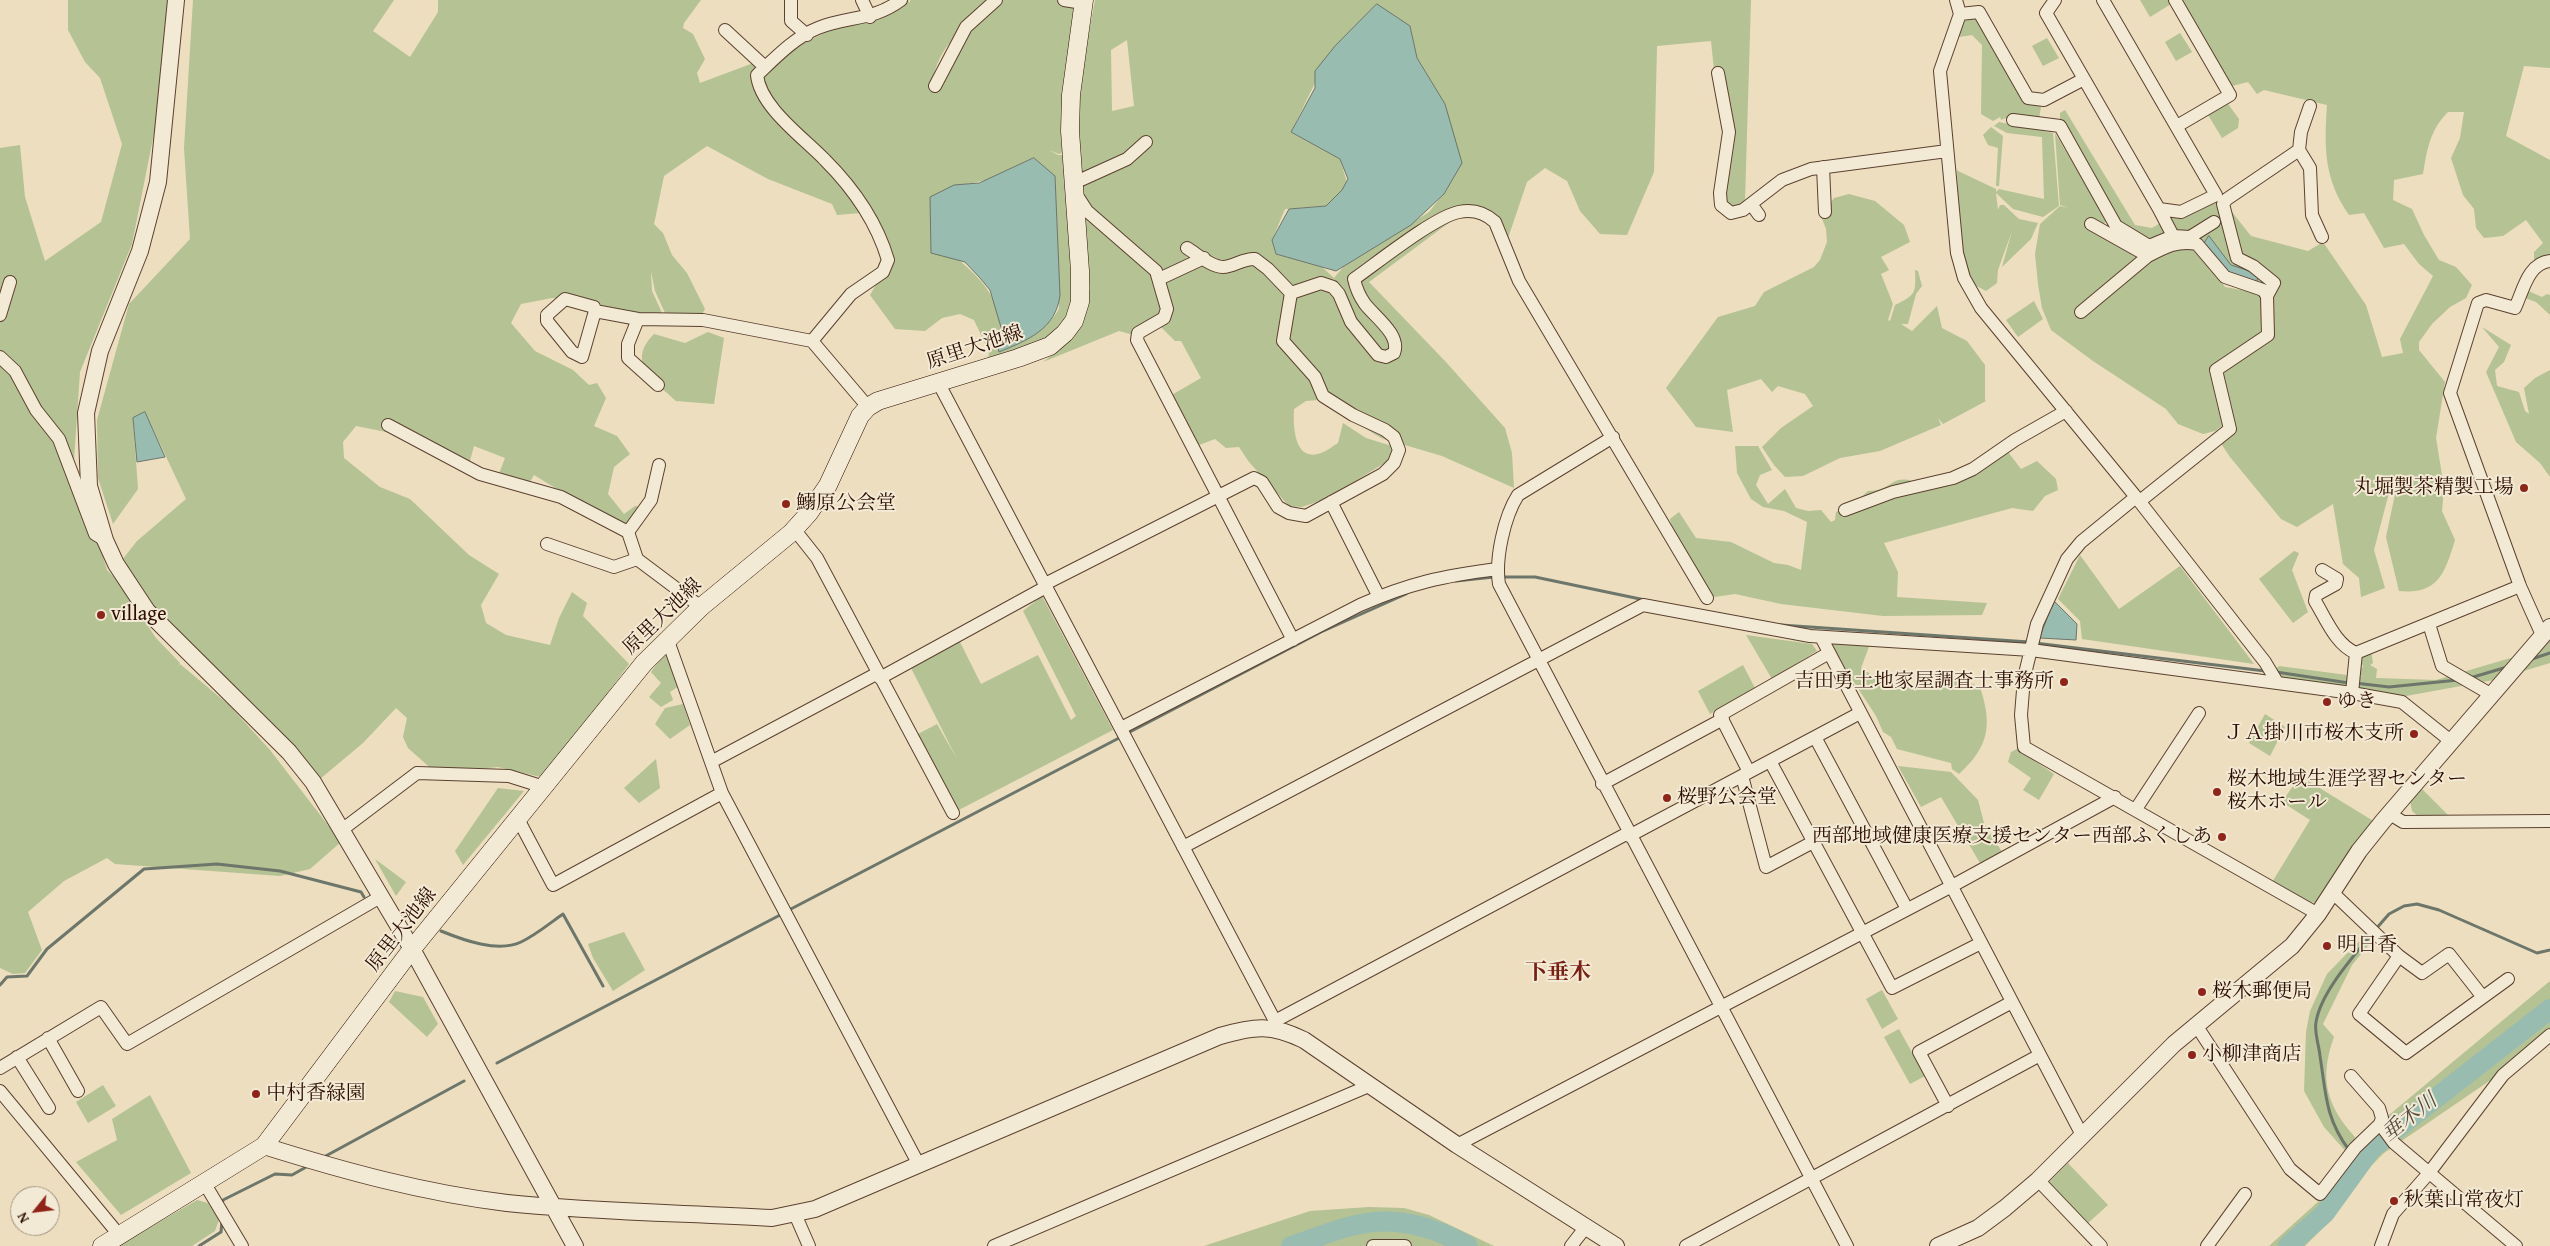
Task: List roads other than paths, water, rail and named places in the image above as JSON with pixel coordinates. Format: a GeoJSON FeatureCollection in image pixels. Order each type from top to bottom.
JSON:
{"type":"FeatureCollection","features":[{"type":"Feature","properties":{"kind":"main road","name":"原里大池線"},"geometry":{"type":"LineString","coordinates":[[102,1246],[264,1146],[412,949],[644,663],[667,638],[701,607],[794,529],[828,486],[855,424],[868,407],[878,401],[1018,358],[1050,346],[1066,332],[1074,321],[1080,302],[1070,131],[1071,96],[1083,2]]}},
{"type":"Feature","properties":{"kind":"street"},"geometry":{"type":"LineString","coordinates":[[176,0],[158,182],[140,251],[100,351],[86,413],[89,486],[105,540],[116,564],[147,611],[289,752],[313,782],[343,829],[412,949],[575,1246]]}},
{"type":"Feature","properties":{"kind":"street"},"geometry":{"type":"LineString","coordinates":[[791,0],[791,21],[807,35]]}},
{"type":"Feature","properties":{"kind":"street"},"geometry":{"type":"LineString","coordinates":[[862,0],[870,17]]}},
{"type":"Feature","properties":{"kind":"street"},"geometry":{"type":"LineString","coordinates":[[812,341],[851,294],[883,272],[888,260],[883,244],[863,206],[826,160],[782,120],[758,85],[757,75],[783,50],[818,28],[870,17],[888,10],[901,0]]}},
{"type":"Feature","properties":{"kind":"street"},"geometry":{"type":"LineString","coordinates":[[935,86],[966,27],[996,0]]}},
{"type":"Feature","properties":{"kind":"street"},"geometry":{"type":"LineString","coordinates":[[1064,0],[1083,2]]}},
{"type":"Feature","properties":{"kind":"street"},"geometry":{"type":"LineString","coordinates":[[1956,0],[1960,14],[1940,71],[1957,253],[1964,278],[1981,308],[2138,499],[2265,662],[2277,682]]}},
{"type":"Feature","properties":{"kind":"street"},"geometry":{"type":"LineString","coordinates":[[2055,0],[2046,13],[2173,236]]}},
{"type":"Feature","properties":{"kind":"street"},"geometry":{"type":"LineString","coordinates":[[2103,0],[2216,195],[2181,212],[2159,209]]}},
{"type":"Feature","properties":{"kind":"street"},"geometry":{"type":"LineString","coordinates":[[2175,0],[2230,95],[2177,126]]}},
{"type":"Feature","properties":{"kind":"street"},"geometry":{"type":"LineString","coordinates":[[1960,14],[1979,12],[2028,98],[2044,100],[2084,79]]}},
{"type":"Feature","properties":{"kind":"street"},"geometry":{"type":"LineString","coordinates":[[725,30],[765,67]]}},
{"type":"Feature","properties":{"kind":"street"},"geometry":{"type":"LineString","coordinates":[[1718,72],[1729,132],[1720,193],[1721,205],[1731,213],[1746,210],[1811,169],[1948,151]]}},
{"type":"Feature","properties":{"kind":"street"},"geometry":{"type":"LineString","coordinates":[[2040,124],[2044,100]]}},
{"type":"Feature","properties":{"kind":"street"},"geometry":{"type":"LineString","coordinates":[[2310,106],[2301,132],[2299,150],[2310,168],[2312,215],[2322,236]]}},
{"type":"Feature","properties":{"kind":"street"},"geometry":{"type":"LineString","coordinates":[[2014,120],[2060,126],[2116,226],[2149,246],[2173,236],[2190,237],[2214,222]]}},
{"type":"Feature","properties":{"kind":"street"},"geometry":{"type":"LineString","coordinates":[[1146,142],[1127,159],[1074,188],[1087,211],[1156,271],[1167,309],[1164,318],[1138,332],[1137,340],[1219,494],[1293,640]]}},
{"type":"Feature","properties":{"kind":"street"},"geometry":{"type":"LineString","coordinates":[[2299,150],[2227,199],[2223,204],[2237,258],[2253,266],[2274,283],[2267,296],[2268,335],[2216,370],[2230,429],[2081,542],[2067,559],[2037,624],[2024,678],[2021,715],[2024,747],[2318,914]]}},
{"type":"Feature","properties":{"kind":"street"},"geometry":{"type":"LineString","coordinates":[[1823,167],[1825,212]]}},
{"type":"Feature","properties":{"kind":"street"},"geometry":{"type":"LineString","coordinates":[[1746,210],[1759,215]]}},
{"type":"Feature","properties":{"kind":"street"},"geometry":{"type":"LineString","coordinates":[[1291,292],[1321,283],[1333,287],[1339,294],[1350,322],[1378,355],[1386,357],[1394,353],[1395,344],[1388,329],[1364,303],[1354,279],[1439,220],[1458,212],[1474,211],[1489,216],[1495,222],[1516,277],[1613,437],[1707,598]]}},
{"type":"Feature","properties":{"kind":"street"},"geometry":{"type":"LineString","coordinates":[[2091,224],[2148,256]]}},
{"type":"Feature","properties":{"kind":"street"},"geometry":{"type":"LineString","coordinates":[[2081,312],[2148,256],[2171,244],[2182,242],[2198,244],[2225,277],[2263,290],[2267,296]]}},
{"type":"Feature","properties":{"kind":"street"},"geometry":{"type":"LineString","coordinates":[[1187,248],[1223,267],[1243,260],[1255,259],[1268,268],[1291,292]]}},
{"type":"Feature","properties":{"kind":"street"},"geometry":{"type":"LineString","coordinates":[[1158,279],[1204,258]]}},
{"type":"Feature","properties":{"kind":"street"},"geometry":{"type":"LineString","coordinates":[[1938,1246],[1957,1242],[1992,1219],[2038,1180],[2174,1044],[2292,946],[2318,914],[2359,850],[2546,631],[2520,586],[2450,393],[2478,303],[2486,300],[2515,308],[2525,282],[2535,266],[2550,261]]}},
{"type":"Feature","properties":{"kind":"street"},"geometry":{"type":"LineString","coordinates":[[0,288],[10,282],[0,315]]}},
{"type":"Feature","properties":{"kind":"street"},"geometry":{"type":"LineString","coordinates":[[711,762],[1219,494],[1254,478],[1262,482],[1278,507],[1289,514],[1306,516],[1383,474],[1394,463],[1399,450],[1394,437],[1385,430],[1353,415],[1323,396],[1315,377],[1283,341],[1291,292]]}},
{"type":"Feature","properties":{"kind":"street"},"geometry":{"type":"LineString","coordinates":[[595,311],[582,357],[572,352],[547,320],[547,315],[565,299],[594,307],[595,311],[638,318],[703,320],[812,341],[868,407]]}},
{"type":"Feature","properties":{"kind":"street"},"geometry":{"type":"LineString","coordinates":[[638,318],[628,344],[628,358],[658,385]]}},
{"type":"Feature","properties":{"kind":"street"},"geometry":{"type":"LineString","coordinates":[[0,357],[15,371],[32,404],[59,439],[95,534],[105,540]]}},
{"type":"Feature","properties":{"kind":"street"},"geometry":{"type":"LineString","coordinates":[[938,382],[1277,1026],[1304,1040],[1457,1145],[1616,1246]]}},
{"type":"Feature","properties":{"kind":"street"},"geometry":{"type":"LineString","coordinates":[[1845,510],[1893,492],[1958,476],[1973,469],[2015,440],[2066,411]]}},
{"type":"Feature","properties":{"kind":"street"},"geometry":{"type":"LineString","coordinates":[[388,426],[480,474],[561,497],[628,532],[637,559],[701,607]]}},
{"type":"Feature","properties":{"kind":"street"},"geometry":{"type":"LineString","coordinates":[[1613,437],[1518,495],[1510,509],[1497,569],[1499,584],[1538,662],[1846,1246]]}},
{"type":"Feature","properties":{"kind":"street"},"geometry":{"type":"LineString","coordinates":[[628,532],[651,500],[658,465]]}},
{"type":"Feature","properties":{"kind":"street"},"geometry":{"type":"LineString","coordinates":[[1331,502],[1379,597]]}},
{"type":"Feature","properties":{"kind":"street"},"geometry":{"type":"LineString","coordinates":[[794,529],[817,558],[953,813]]}},
{"type":"Feature","properties":{"kind":"street"},"geometry":{"type":"LineString","coordinates":[[547,544],[614,567],[637,559]]}},
{"type":"Feature","properties":{"kind":"street"},"geometry":{"type":"LineString","coordinates":[[1121,728],[1401,587],[1442,576],[1497,569]]}},
{"type":"Feature","properties":{"kind":"street"},"geometry":{"type":"LineString","coordinates":[[2322,570],[2337,579],[2336,584],[2316,595],[2315,601],[2336,636],[2348,650],[2356,653],[2520,586]]}},
{"type":"Feature","properties":{"kind":"street"},"geometry":{"type":"LineString","coordinates":[[1183,847],[1538,662],[1643,605],[1821,637],[2032,644],[2352,692],[2402,702],[2452,742]]}},
{"type":"Feature","properties":{"kind":"street"},"geometry":{"type":"LineString","coordinates":[[2429,624],[2442,666],[2492,695]]}},
{"type":"Feature","properties":{"kind":"street"},"geometry":{"type":"LineString","coordinates":[[1821,637],[2082,1135]]}},
{"type":"Feature","properties":{"kind":"street"},"geometry":{"type":"LineString","coordinates":[[667,638],[722,793],[919,1165]]}},
{"type":"Feature","properties":{"kind":"street"},"geometry":{"type":"LineString","coordinates":[[1813,842],[1766,867],[1746,774],[1720,715],[1829,653]]}},
{"type":"Feature","properties":{"kind":"street"},"geometry":{"type":"LineString","coordinates":[[2352,692],[2356,653]]}},
{"type":"Feature","properties":{"kind":"street"},"geometry":{"type":"LineString","coordinates":[[264,1146],[320,1163],[426,1189],[507,1202],[772,1218],[815,1209],[1220,1036],[1249,1028],[1277,1026],[1629,834],[1860,713]]}},
{"type":"Feature","properties":{"kind":"street"},"geometry":{"type":"LineString","coordinates":[[2136,810],[2199,713]]}},
{"type":"Feature","properties":{"kind":"street"},"geometry":{"type":"LineString","coordinates":[[1602,784],[1723,719]]}},
{"type":"Feature","properties":{"kind":"street"},"geometry":{"type":"LineString","coordinates":[[1815,737],[1907,909]]}},
{"type":"Feature","properties":{"kind":"street"},"geometry":{"type":"LineString","coordinates":[[1770,761],[1892,988],[1981,943]]}},
{"type":"Feature","properties":{"kind":"street"},"geometry":{"type":"LineString","coordinates":[[343,829],[417,774],[509,776],[544,787]]}},
{"type":"Feature","properties":{"kind":"street"},"geometry":{"type":"LineString","coordinates":[[518,819],[553,885],[722,793]]}},
{"type":"Feature","properties":{"kind":"street"},"geometry":{"type":"LineString","coordinates":[[1457,1145],[1952,886],[2115,797]]}},
{"type":"Feature","properties":{"kind":"street"},"geometry":{"type":"LineString","coordinates":[[2390,814],[2403,822],[2550,821]]}},
{"type":"Feature","properties":{"kind":"street"},"geometry":{"type":"LineString","coordinates":[[2332,892],[2399,956],[2422,973],[2448,954],[2482,996]]}},
{"type":"Feature","properties":{"kind":"street"},"geometry":{"type":"LineString","coordinates":[[0,1068],[101,1007],[127,1044],[382,896]]}},
{"type":"Feature","properties":{"kind":"street"},"geometry":{"type":"LineString","coordinates":[[2399,956],[2359,1014],[2406,1053],[2508,978]]}},
{"type":"Feature","properties":{"kind":"street"},"geometry":{"type":"LineString","coordinates":[[1948,1106],[1919,1052],[2012,1002]]}},
{"type":"Feature","properties":{"kind":"street"},"geometry":{"type":"LineString","coordinates":[[2196,1026],[2290,1169],[2320,1194],[2354,1148],[2380,1124],[2382,1118],[2380,1108],[2351,1076]]}},
{"type":"Feature","properties":{"kind":"street"},"geometry":{"type":"LineString","coordinates":[[2381,1246],[2393,1214],[2429,1173],[2503,1075],[2550,1035]]}},
{"type":"Feature","properties":{"kind":"street"},"geometry":{"type":"LineString","coordinates":[[48,1038],[78,1090]]}},
{"type":"Feature","properties":{"kind":"street"},"geometry":{"type":"LineString","coordinates":[[1686,1246],[2040,1055]]}},
{"type":"Feature","properties":{"kind":"street"},"geometry":{"type":"LineString","coordinates":[[17,1057],[49,1108]]}},
{"type":"Feature","properties":{"kind":"street"},"geometry":{"type":"LineString","coordinates":[[994,1246],[1371,1085]]}},
{"type":"Feature","properties":{"kind":"street"},"geometry":{"type":"LineString","coordinates":[[0,1091],[120,1236]]}},
{"type":"Feature","properties":{"kind":"street"},"geometry":{"type":"LineString","coordinates":[[2380,1124],[2394,1143],[2516,1246]]}},
{"type":"Feature","properties":{"kind":"street"},"geometry":{"type":"LineString","coordinates":[[2038,1180],[2100,1246]]}},
{"type":"Feature","properties":{"kind":"street"},"geometry":{"type":"LineString","coordinates":[[205,1184],[242,1246]]}},
{"type":"Feature","properties":{"kind":"street"},"geometry":{"type":"LineString","coordinates":[[2207,1246],[2244,1194]]}},
{"type":"Feature","properties":{"kind":"street"},"geometry":{"type":"LineString","coordinates":[[795,1214],[809,1246]]}},
{"type":"Feature","properties":{"kind":"street"},"geometry":{"type":"LineString","coordinates":[[1571,1246],[1585,1228]]}},
{"type":"Feature","properties":{"kind":"street"},"geometry":{"type":"LineString","coordinates":[[1373,1246],[1405,1246]]}},
{"type":"Feature","properties":{"kind":"water"},"geometry":{"type":"Polygon","coordinates":[[[1377,4],[1410,26],[1417,58],[1445,104],[1462,163],[1444,194],[1411,225],[1336,271],[1276,254],[1272,240],[1289,209],[1326,206],[1342,190],[1348,179],[1340,159],[1291,132],[1315,88],[1315,71],[1335,46],[1377,4]]]}},
{"type":"Feature","properties":{"kind":"water"},"geometry":{"type":"Polygon","coordinates":[[[1034,158],[1055,176],[1060,295],[1053,317],[1047,325],[1030,338],[999,352],[996,337],[1003,334],[990,290],[965,262],[931,253],[930,197],[954,185],[979,183],[1034,158]]]}},
{"type":"Feature","properties":{"kind":"water"},"geometry":{"type":"Polygon","coordinates":[[[2209,236],[2231,265],[2259,274],[2256,284],[2226,273],[2203,245],[2209,236]]]}},
{"type":"Feature","properties":{"kind":"water"},"geometry":{"type":"Polygon","coordinates":[[[145,412],[165,457],[137,462],[133,418],[145,412]]]}},
{"type":"Feature","properties":{"kind":"water"},"geometry":{"type":"Polygon","coordinates":[[[2054,601],[2077,624],[2076,640],[2040,638],[2054,601]]]}},
{"type":"Feature","properties":{"kind":"waterway"},"geometry":{"type":"LineString","coordinates":[[1456,581],[1494,577]]}},
{"type":"Feature","properties":{"kind":"waterway"},"geometry":{"type":"LineString","coordinates":[[1501,577],[1535,577],[1645,600]]}},
{"type":"Feature","properties":{"kind":"waterway"},"geometry":{"type":"LineString","coordinates":[[1126,734],[1321,632],[1406,594]]}},
{"type":"Feature","properties":{"kind":"waterway"},"geometry":{"type":"LineString","coordinates":[[1781,625],[2029,642]]}},
{"type":"Feature","properties":{"kind":"waterway"},"geometry":{"type":"LineString","coordinates":[[2035,643],[2265,671]]}},
{"type":"Feature","properties":{"kind":"waterway"},"geometry":{"type":"LineString","coordinates":[[2532,659],[2550,653]]}},
{"type":"Feature","properties":{"kind":"waterway"},"geometry":{"type":"LineString","coordinates":[[2470,678],[2507,667]]}},
{"type":"Feature","properties":{"kind":"waterway"},"geometry":{"type":"LineString","coordinates":[[2276,672],[2349,683]]}},
{"type":"Feature","properties":{"kind":"waterway"},"geometry":{"type":"LineString","coordinates":[[2355,683],[2389,687],[2458,680]]}},
{"type":"Feature","properties":{"kind":"waterway"},"geometry":{"type":"LineString","coordinates":[[787,911],[1121,737]]}},
{"type":"Feature","properties":{"kind":"waterway"},"geometry":{"type":"LineString","coordinates":[[0,985],[7,977],[27,976],[47,949],[144,869],[217,864],[280,871],[361,892],[364,897]]}},
{"type":"Feature","properties":{"kind":"waterway"},"geometry":{"type":"LineString","coordinates":[[2375,930],[2389,914],[2404,906],[2417,904],[2439,910],[2537,953],[2550,950]]}},
{"type":"Feature","properties":{"kind":"waterway"},"geometry":{"type":"LineString","coordinates":[[441,931],[491,946],[512,945],[532,936],[563,914],[603,986]]}},
{"type":"Feature","properties":{"kind":"waterway"},"geometry":{"type":"LineString","coordinates":[[497,1063],[782,914]]}},
{"type":"Feature","properties":{"kind":"waterway"},"geometry":{"type":"LineString","coordinates":[[2349,1150],[2335,1127],[2325,1094],[2316,1022],[2324,999],[2331,987],[2371,935]]}},
{"type":"Feature","properties":{"kind":"waterway","name":"垂木川"},"geometry":{"type":"LineString","coordinates":[[2288,1246],[2325,1213],[2372,1148],[2550,1009]]}},
{"type":"Feature","properties":{"kind":"waterway"},"geometry":{"type":"LineString","coordinates":[[322,1158],[464,1081]]}},
{"type":"Feature","properties":{"kind":"waterway"},"geometry":{"type":"LineString","coordinates":[[2353,1155],[2360,1164]]}},
{"type":"Feature","properties":{"kind":"waterway"},"geometry":{"type":"LineString","coordinates":[[222,1205],[223,1200],[275,1174],[292,1175],[308,1166]]}},
{"type":"Feature","properties":{"kind":"waterway"},"geometry":{"type":"LineString","coordinates":[[199,1246],[221,1232],[222,1221]]}},
{"type":"Feature","properties":{"kind":"waterway","name":"垂木川"},"geometry":{"type":"LineString","coordinates":[[1291,1246],[1334,1231],[1375,1222],[1416,1225],[1443,1234],[1468,1246]]}},
{"type":"Feature","properties":{"kind":"place","name":"丸堀製茶精製工場"},"geometry":{"type":"Point","coordinates":[2524,488]}},
{"type":"Feature","properties":{"kind":"place","name":"鰯原公会堂"},"geometry":{"type":"Point","coordinates":[786,504]}},
{"type":"Feature","properties":{"kind":"place","name":"village"},"geometry":{"type":"Point","coordinates":[101,615]}},
{"type":"Feature","properties":{"kind":"place","name":"吉田勇土地家屋調査士事務所"},"geometry":{"type":"Point","coordinates":[2064,682]}},
{"type":"Feature","properties":{"kind":"place","name":"ゆき"},"geometry":{"type":"Point","coordinates":[2327,702]}},
{"type":"Feature","properties":{"kind":"place","name":"ＪＡ掛川市桜木支所"},"geometry":{"type":"Point","coordinates":[2414,734]}},
{"type":"Feature","properties":{"kind":"place","name":"桜木地域生涯学習センター 桜木ホール"},"geometry":{"type":"Point","coordinates":[2217,792]}},
{"type":"Feature","properties":{"kind":"place","name":"桜野公会堂"},"geometry":{"type":"Point","coordinates":[1667,798]}},
{"type":"Feature","properties":{"kind":"place","name":"西部地域健康医療支援センター西部ふくしあ"},"geometry":{"type":"Point","coordinates":[2222,837]}},
{"type":"Feature","properties":{"kind":"place","name":"明日香"},"geometry":{"type":"Point","coordinates":[2327,946]}},
{"type":"Feature","properties":{"kind":"place","name":"桜木郵便局"},"geometry":{"type":"Point","coordinates":[2202,992]}},
{"type":"Feature","properties":{"kind":"place","name":"小柳津商店"},"geometry":{"type":"Point","coordinates":[2192,1055]}},
{"type":"Feature","properties":{"kind":"place","name":"中村香緑園"},"geometry":{"type":"Point","coordinates":[256,1094]}},
{"type":"Feature","properties":{"kind":"place","name":"秋葉山常夜灯"},"geometry":{"type":"Point","coordinates":[2394,1201]}},
{"type":"Feature","properties":{"kind":"district","name":"下垂木"},"geometry":{"type":"Point","coordinates":[1558,973]}}]}
